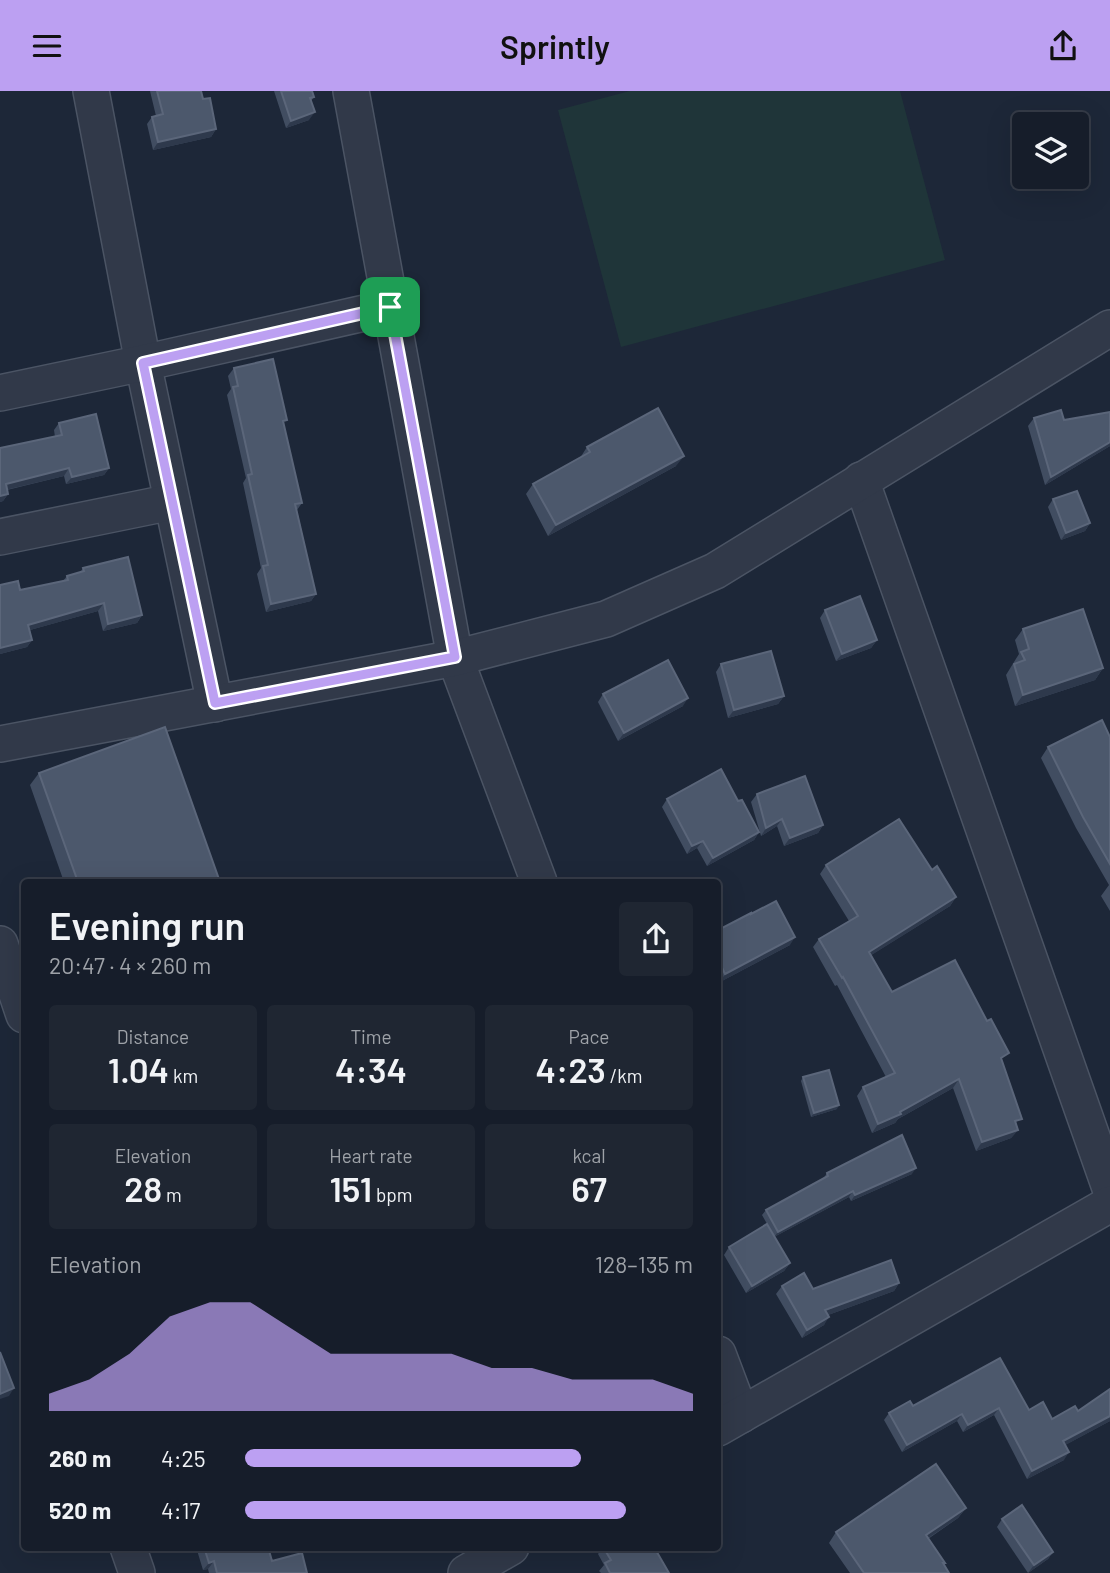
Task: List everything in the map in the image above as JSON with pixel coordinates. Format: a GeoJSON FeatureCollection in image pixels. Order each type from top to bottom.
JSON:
{"type":"FeatureCollection","features":[{"type":"Feature","properties":{"kind":"street"},"geometry":{"type":"LineString","coordinates":[[91,91],[143,363],[215,703]]}},
{"type":"Feature","properties":{"kind":"street"},"geometry":{"type":"LineString","coordinates":[[351,91],[455,657],[538,879]]}},
{"type":"Feature","properties":{"kind":"street"},"geometry":{"type":"LineString","coordinates":[[0,393],[390,307]]}},
{"type":"Feature","properties":{"kind":"street"},"geometry":{"type":"LineString","coordinates":[[0,744],[455,657],[606,619],[715,571],[1110,328]]}},
{"type":"Feature","properties":{"kind":"street"},"geometry":{"type":"LineString","coordinates":[[861,480],[1110,1188]]}},
{"type":"Feature","properties":{"kind":"street"},"geometry":{"type":"LineString","coordinates":[[0,537],[173,502]]}},
{"type":"Feature","properties":{"kind":"street"},"geometry":{"type":"LineString","coordinates":[[0,944],[21,1006]]}},
{"type":"Feature","properties":{"kind":"street"},"geometry":{"type":"LineString","coordinates":[[721,1373],[729,1422],[1110,1204]]}},
{"type":"Feature","properties":{"kind":"street"},"geometry":{"type":"LineString","coordinates":[[129,1551],[137,1573]]}},
{"type":"Feature","properties":{"kind":"street"},"geometry":{"type":"LineString","coordinates":[[466,1573],[505,1551]]}},
{"type":"Feature","properties":{"kind":"green space"},"geometry":{"type":"Polygon","coordinates":[[[630,91],[900,91],[945,260],[621,347],[558,110],[630,91]]]}},
{"type":"Feature","properties":{"kind":"building"},"geometry":{"type":"Polygon","coordinates":[[[157,91],[201,91],[203,99],[210,98],[216,129],[158,142],[152,117],[163,114],[157,91]]]}},
{"type":"Feature","properties":{"kind":"building"},"geometry":{"type":"Polygon","coordinates":[[[281,91],[312,91],[314,97],[310,98],[315,112],[291,121],[281,91]]]}},
{"type":"Feature","properties":{"kind":"building"},"geometry":{"type":"Polygon","coordinates":[[[273,359],[287,420],[283,421],[302,503],[295,504],[316,594],[271,604],[263,566],[268,565],[248,475],[252,474],[233,387],[238,386],[234,368],[273,359]]]}},
{"type":"Feature","properties":{"kind":"building"},"geometry":{"type":"Polygon","coordinates":[[[658,408],[684,456],[556,525],[533,484],[590,452],[587,447],[658,408]]]}},
{"type":"Feature","properties":{"kind":"building"},"geometry":{"type":"Polygon","coordinates":[[[1061,410],[1064,420],[1110,412],[1110,442],[1051,477],[1034,418],[1061,410]]]}},
{"type":"Feature","properties":{"kind":"building"},"geometry":{"type":"Polygon","coordinates":[[[96,414],[109,468],[72,477],[69,468],[6,484],[8,494],[0,496],[0,448],[62,435],[59,423],[96,414]]]}},
{"type":"Feature","properties":{"kind":"building"},"geometry":{"type":"Polygon","coordinates":[[[1077,491],[1090,523],[1066,533],[1053,499],[1077,491]]]}},
{"type":"Feature","properties":{"kind":"building"},"geometry":{"type":"Polygon","coordinates":[[[128,557],[142,615],[108,624],[104,603],[28,625],[32,640],[0,648],[0,585],[18,581],[20,590],[68,580],[67,576],[84,571],[83,568],[128,557]]]}},
{"type":"Feature","properties":{"kind":"building"},"geometry":{"type":"Polygon","coordinates":[[[860,596],[877,640],[842,654],[825,610],[860,596]]]}},
{"type":"Feature","properties":{"kind":"building"},"geometry":{"type":"Polygon","coordinates":[[[1083,609],[1103,668],[1023,695],[1014,664],[1025,660],[1021,652],[1029,649],[1023,629],[1083,609]]]}},
{"type":"Feature","properties":{"kind":"building"},"geometry":{"type":"Polygon","coordinates":[[[771,651],[784,696],[734,710],[721,664],[771,651]]]}},
{"type":"Feature","properties":{"kind":"building"},"geometry":{"type":"Polygon","coordinates":[[[668,660],[688,698],[624,733],[603,694],[668,660]]]}},
{"type":"Feature","properties":{"kind":"building"},"geometry":{"type":"Polygon","coordinates":[[[1102,720],[1110,737],[1110,864],[1048,747],[1102,720]]]}},
{"type":"Feature","properties":{"kind":"building"},"geometry":{"type":"Polygon","coordinates":[[[165,727],[219,879],[77,879],[39,773],[165,727]]]}},
{"type":"Feature","properties":{"kind":"building"},"geometry":{"type":"Polygon","coordinates":[[[721,769],[759,832],[713,858],[703,841],[692,846],[667,799],[721,769]]]}},
{"type":"Feature","properties":{"kind":"building"},"geometry":{"type":"Polygon","coordinates":[[[805,776],[823,825],[790,838],[782,819],[766,828],[757,794],[805,776]]]}},
{"type":"Feature","properties":{"kind":"building"},"geometry":{"type":"Polygon","coordinates":[[[899,819],[932,870],[937,866],[956,897],[869,952],[892,992],[955,960],[987,1021],[991,1019],[1009,1053],[1001,1058],[1022,1119],[1015,1121],[1018,1130],[982,1142],[959,1079],[900,1112],[901,1114],[878,1124],[863,1087],[895,1073],[843,977],[819,939],[858,916],[826,865],[899,819]]]}},
{"type":"Feature","properties":{"kind":"building"},"geometry":{"type":"Polygon","coordinates":[[[776,901],[795,937],[725,974],[721,965],[721,928],[776,901]]]}},
{"type":"Feature","properties":{"kind":"building"},"geometry":{"type":"Polygon","coordinates":[[[829,1070],[839,1105],[814,1113],[803,1077],[829,1070]]]}},
{"type":"Feature","properties":{"kind":"building"},"geometry":{"type":"Polygon","coordinates":[[[902,1135],[916,1168],[855,1195],[853,1191],[778,1232],[766,1210],[828,1176],[827,1173],[902,1135]]]}},
{"type":"Feature","properties":{"kind":"building"},"geometry":{"type":"Polygon","coordinates":[[[767,1224],[790,1263],[752,1286],[729,1247],[767,1224]]]}},
{"type":"Feature","properties":{"kind":"building"},"geometry":{"type":"Polygon","coordinates":[[[891,1260],[899,1283],[825,1310],[829,1317],[807,1330],[782,1286],[804,1273],[813,1289],[891,1260]]]}},
{"type":"Feature","properties":{"kind":"building"},"geometry":{"type":"Polygon","coordinates":[[[0,1352],[14,1388],[0,1394],[0,1352]]]}},
{"type":"Feature","properties":{"kind":"building"},"geometry":{"type":"Polygon","coordinates":[[[1000,1358],[1029,1410],[1043,1402],[1052,1419],[1075,1406],[1078,1411],[1110,1389],[1110,1416],[1063,1441],[1069,1452],[1032,1471],[999,1408],[968,1425],[962,1414],[907,1445],[889,1413],[910,1401],[913,1406],[1000,1358]]]}},
{"type":"Feature","properties":{"kind":"building"},"geometry":{"type":"Polygon","coordinates":[[[936,1464],[966,1508],[926,1535],[949,1573],[864,1573],[836,1532],[936,1464]]]}},
{"type":"Feature","properties":{"kind":"building"},"geometry":{"type":"Polygon","coordinates":[[[1022,1505],[1053,1552],[1034,1565],[1002,1519],[1022,1505]]]}},
{"type":"Feature","properties":{"kind":"building"},"geometry":{"type":"Polygon","coordinates":[[[205,1551],[269,1551],[272,1561],[302,1553],[307,1573],[217,1573],[214,1561],[209,1563],[205,1551]]]}},
{"type":"Feature","properties":{"kind":"building"},"geometry":{"type":"Polygon","coordinates":[[[605,1551],[656,1551],[669,1573],[610,1573],[605,1563],[611,1560],[605,1551]]]}},
{"type":"Feature","properties":{"kind":"route"},"geometry":{"type":"LineString","coordinates":[[390,307],[455,657],[215,703],[143,363],[390,307]]}}]}
